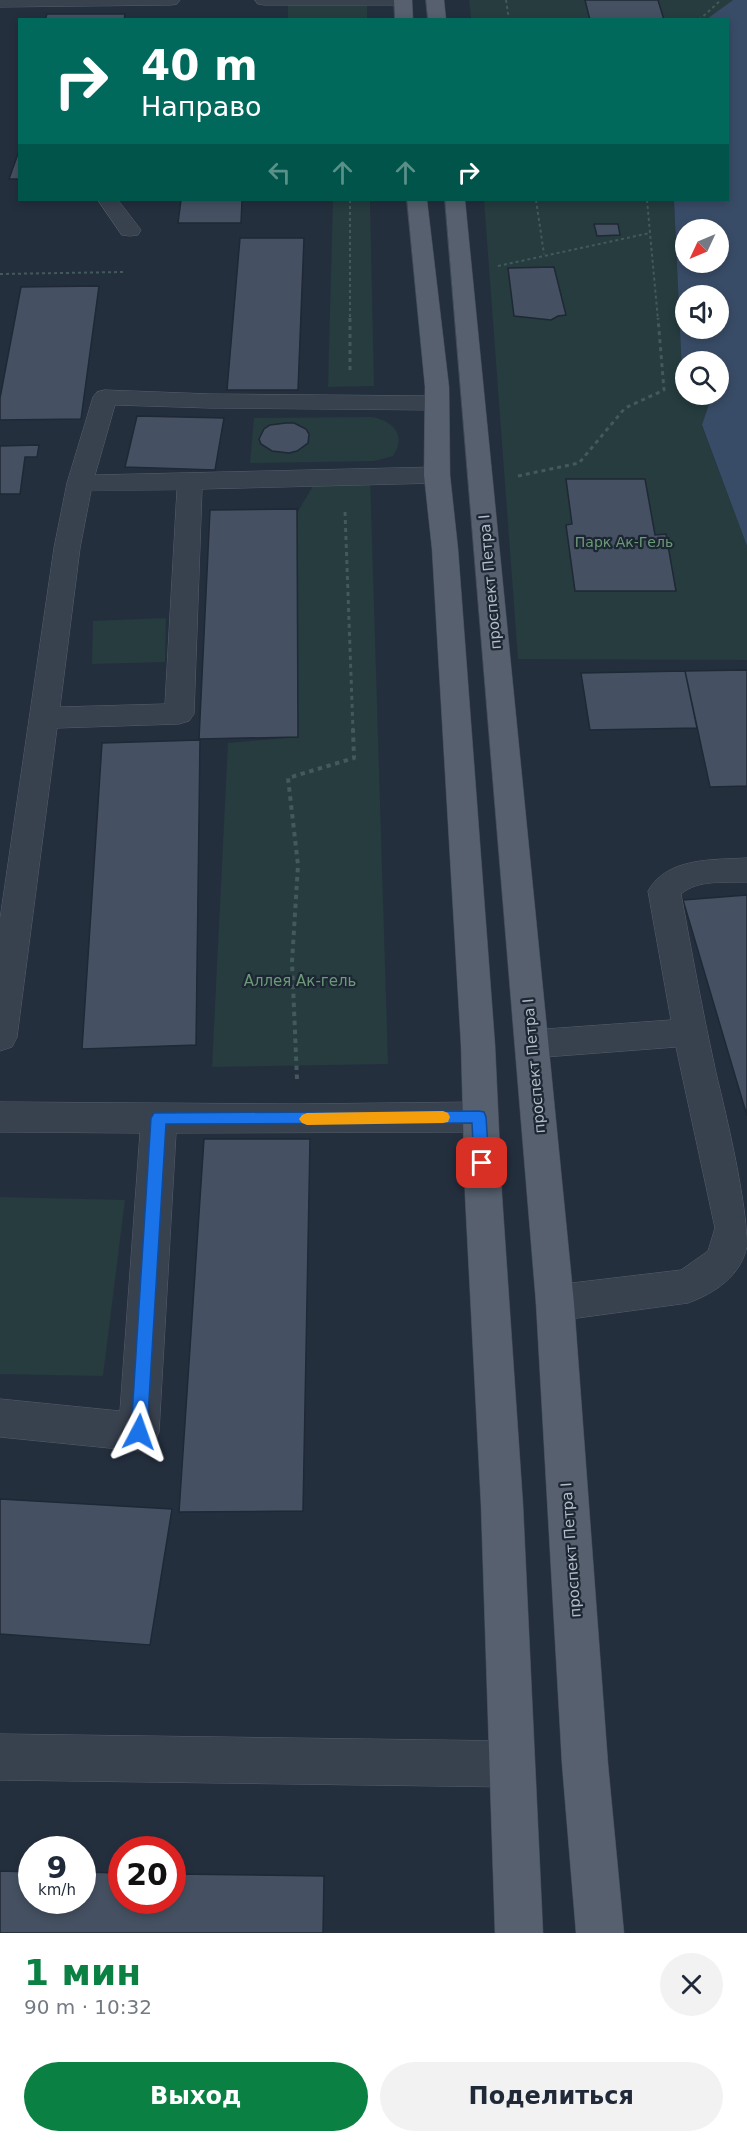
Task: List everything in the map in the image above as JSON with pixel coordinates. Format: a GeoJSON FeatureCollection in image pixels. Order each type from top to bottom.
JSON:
{"type":"FeatureCollection","features":[{"type":"Feature","properties":{"kind":"main road"},"geometry":{"type":"LineString","coordinates":[[403,0],[404,18]]}},
{"type":"Feature","properties":{"kind":"main road"},"geometry":{"type":"LineString","coordinates":[[435,0],[437,18]]}},
{"type":"Feature","properties":{"kind":"main road"},"geometry":{"type":"LineString","coordinates":[[417,201],[437,403],[437,475],[446,561],[476,1021],[479,1117],[508,1634],[510,1764],[519,1933]]}},
{"type":"Feature","properties":{"kind":"main road","name":"проспект Петра I"},"geometry":{"type":"LineString","coordinates":[[454,201],[555,1303],[585,1764],[600,1933]]}},
{"type":"Feature","properties":{"kind":"street"},"geometry":{"type":"LineString","coordinates":[[135,18],[141,0]]}},
{"type":"Feature","properties":{"kind":"street"},"geometry":{"type":"LineString","coordinates":[[0,2],[171,0]]}},
{"type":"Feature","properties":{"kind":"street"},"geometry":{"type":"LineString","coordinates":[[264,0],[403,0]]}},
{"type":"Feature","properties":{"kind":"street"},"geometry":{"type":"LineString","coordinates":[[109,201],[130,230]]}},
{"type":"Feature","properties":{"kind":"street"},"geometry":{"type":"LineString","coordinates":[[0,1037],[67,548],[80,483],[105,397],[210,401],[437,403]]}},
{"type":"Feature","properties":{"kind":"street"},"geometry":{"type":"LineString","coordinates":[[80,483],[437,475]]}},
{"type":"Feature","properties":{"kind":"street"},"geometry":{"type":"LineString","coordinates":[[44,718],[179,714],[190,482]]}},
{"type":"Feature","properties":{"kind":"street"},"geometry":{"type":"LineString","coordinates":[[555,1303],[688,1286],[723,1262],[734,1228],[690,1032],[663,891],[672,880],[685,875],[747,870]]}},
{"type":"Feature","properties":{"kind":"street"},"geometry":{"type":"LineString","coordinates":[[532,1044],[690,1032]]}},
{"type":"Feature","properties":{"kind":"street"},"geometry":{"type":"LineString","coordinates":[[0,1117],[298,1119],[479,1117]]}},
{"type":"Feature","properties":{"kind":"street"},"geometry":{"type":"LineString","coordinates":[[0,1418],[139,1432],[159,1118]]}},
{"type":"Feature","properties":{"kind":"street"},"geometry":{"type":"LineString","coordinates":[[0,1757],[510,1764]]}},
{"type":"Feature","properties":{"kind":"path"},"geometry":{"type":"LineString","coordinates":[[506,0],[509,18]]}},
{"type":"Feature","properties":{"kind":"path"},"geometry":{"type":"LineString","coordinates":[[701,18],[721,0]]}},
{"type":"Feature","properties":{"kind":"path"},"geometry":{"type":"LineString","coordinates":[[350,201],[351,401]]}},
{"type":"Feature","properties":{"kind":"path"},"geometry":{"type":"LineString","coordinates":[[536,201],[544,254]]}},
{"type":"Feature","properties":{"kind":"path"},"geometry":{"type":"LineString","coordinates":[[515,477],[579,463],[625,408],[664,390],[647,201]]}},
{"type":"Feature","properties":{"kind":"path"},"geometry":{"type":"LineString","coordinates":[[497,266],[544,254],[650,233]]}},
{"type":"Feature","properties":{"kind":"path"},"geometry":{"type":"LineString","coordinates":[[0,274],[124,272]]}},
{"type":"Feature","properties":{"kind":"path"},"geometry":{"type":"LineString","coordinates":[[298,1119],[292,962],[298,865],[288,778],[354,758],[344,478]]}},
{"type":"Feature","properties":{"kind":"green space"},"geometry":{"type":"Polygon","coordinates":[[[288,0],[367,0],[367,18],[288,18],[288,0]]]}},
{"type":"Feature","properties":{"kind":"green space"},"geometry":{"type":"Polygon","coordinates":[[[469,0],[733,0],[710,18],[471,18],[469,0]]]}},
{"type":"Feature","properties":{"kind":"green space"},"geometry":{"type":"Polygon","coordinates":[[[333,201],[370,201],[374,386],[328,387],[333,201]]]}},
{"type":"Feature","properties":{"kind":"green space","name":"Парк Ак-Гель"},"geometry":{"type":"Polygon","coordinates":[[[484,201],[674,201],[675,273],[677,273],[678,285],[675,285],[675,339],[680,339],[681,351],[675,351],[675,405],[709,405],[702,426],[747,546],[747,660],[518,659],[484,201]]]}},
{"type":"Feature","properties":{"kind":"green space"},"geometry":{"type":"Polygon","coordinates":[[[372,417],[386,422],[396,430],[399,442],[393,456],[374,461],[250,463],[254,418],[372,417]]]}},
{"type":"Feature","properties":{"kind":"green space","name":"Аллея Ак-гель"},"geometry":{"type":"Polygon","coordinates":[[[370,475],[388,1064],[212,1067],[228,743],[298,737],[297,513],[319,476],[370,475]]]}},
{"type":"Feature","properties":{"kind":"green space"},"geometry":{"type":"Polygon","coordinates":[[[166,618],[165,662],[92,664],[93,621],[166,618]]]}},
{"type":"Feature","properties":{"kind":"green space"},"geometry":{"type":"Polygon","coordinates":[[[0,1197],[125,1200],[103,1376],[0,1374],[0,1197]]]}},
{"type":"Feature","properties":{"kind":"water"},"geometry":{"type":"Polygon","coordinates":[[[733,0],[747,0],[747,546],[702,425],[709,405],[729,405],[729,351],[681,351],[680,339],[729,339],[729,285],[678,285],[677,273],[729,273],[729,219],[675,219],[675,222],[674,201],[729,201],[729,18],[708,18],[733,0]]]}},
{"type":"Feature","properties":{"kind":"building"},"geometry":{"type":"Polygon","coordinates":[[[585,0],[658,0],[663,18],[590,18],[585,0]]]}},
{"type":"Feature","properties":{"kind":"building"},"geometry":{"type":"Polygon","coordinates":[[[47,14],[125,14],[124,18],[46,18],[47,14]]]}},
{"type":"Feature","properties":{"kind":"building"},"geometry":{"type":"Polygon","coordinates":[[[18,154],[18,179],[9,179],[18,154]]]}},
{"type":"Feature","properties":{"kind":"building"},"geometry":{"type":"Polygon","coordinates":[[[181,201],[242,201],[241,223],[178,223],[181,201]]]}},
{"type":"Feature","properties":{"kind":"building"},"geometry":{"type":"Polygon","coordinates":[[[594,224],[618,224],[620,235],[597,236],[594,224]]]}},
{"type":"Feature","properties":{"kind":"building"},"geometry":{"type":"Polygon","coordinates":[[[240,238],[304,238],[298,390],[227,390],[240,238]]]}},
{"type":"Feature","properties":{"kind":"building"},"geometry":{"type":"Polygon","coordinates":[[[554,267],[566,315],[551,320],[514,316],[508,268],[554,267]]]}},
{"type":"Feature","properties":{"kind":"building"},"geometry":{"type":"Polygon","coordinates":[[[99,286],[81,419],[0,420],[0,398],[21,287],[99,286]]]}},
{"type":"Feature","properties":{"kind":"building"},"geometry":{"type":"Polygon","coordinates":[[[137,416],[224,418],[215,470],[125,467],[137,416]]]}},
{"type":"Feature","properties":{"kind":"building"},"geometry":{"type":"Polygon","coordinates":[[[294,423],[306,429],[309,434],[308,443],[297,451],[289,453],[272,451],[261,444],[259,439],[264,429],[270,425],[294,423]]]}},
{"type":"Feature","properties":{"kind":"building"},"geometry":{"type":"Polygon","coordinates":[[[39,445],[37,457],[25,457],[20,494],[0,494],[0,446],[39,445]]]}},
{"type":"Feature","properties":{"kind":"building"},"geometry":{"type":"Polygon","coordinates":[[[566,479],[645,479],[655,535],[666,534],[676,591],[575,591],[566,525],[572,524],[566,479]]]}},
{"type":"Feature","properties":{"kind":"building"},"geometry":{"type":"Polygon","coordinates":[[[297,509],[298,737],[199,739],[210,510],[297,509]]]}},
{"type":"Feature","properties":{"kind":"building"},"geometry":{"type":"Polygon","coordinates":[[[747,670],[747,786],[710,787],[685,671],[747,670]]]}},
{"type":"Feature","properties":{"kind":"building"},"geometry":{"type":"Polygon","coordinates":[[[685,671],[697,728],[590,730],[581,673],[685,671]]]}},
{"type":"Feature","properties":{"kind":"building"},"geometry":{"type":"Polygon","coordinates":[[[200,740],[196,1045],[82,1049],[102,743],[200,740]]]}},
{"type":"Feature","properties":{"kind":"building"},"geometry":{"type":"Polygon","coordinates":[[[747,895],[747,1116],[683,900],[747,895]]]}},
{"type":"Feature","properties":{"kind":"building"},"geometry":{"type":"Polygon","coordinates":[[[204,1139],[310,1139],[303,1511],[179,1512],[204,1139]]]}},
{"type":"Feature","properties":{"kind":"building"},"geometry":{"type":"Polygon","coordinates":[[[0,1499],[172,1509],[150,1645],[0,1634],[0,1499]]]}},
{"type":"Feature","properties":{"kind":"building"},"geometry":{"type":"Polygon","coordinates":[[[0,1871],[18,1872],[18,1914],[96,1914],[96,1872],[108,1873],[108,1914],[186,1914],[186,1874],[324,1876],[323,1933],[0,1933],[0,1871]]]}},
{"type":"Feature","properties":{"kind":"slow traffic"},"geometry":{"type":"LineString","coordinates":[[307,1119],[443,1117]]}},
{"type":"Feature","properties":{"kind":"route"},"geometry":{"type":"LineString","coordinates":[[139,1432],[159,1118],[479,1117],[482,1163]]}}]}
